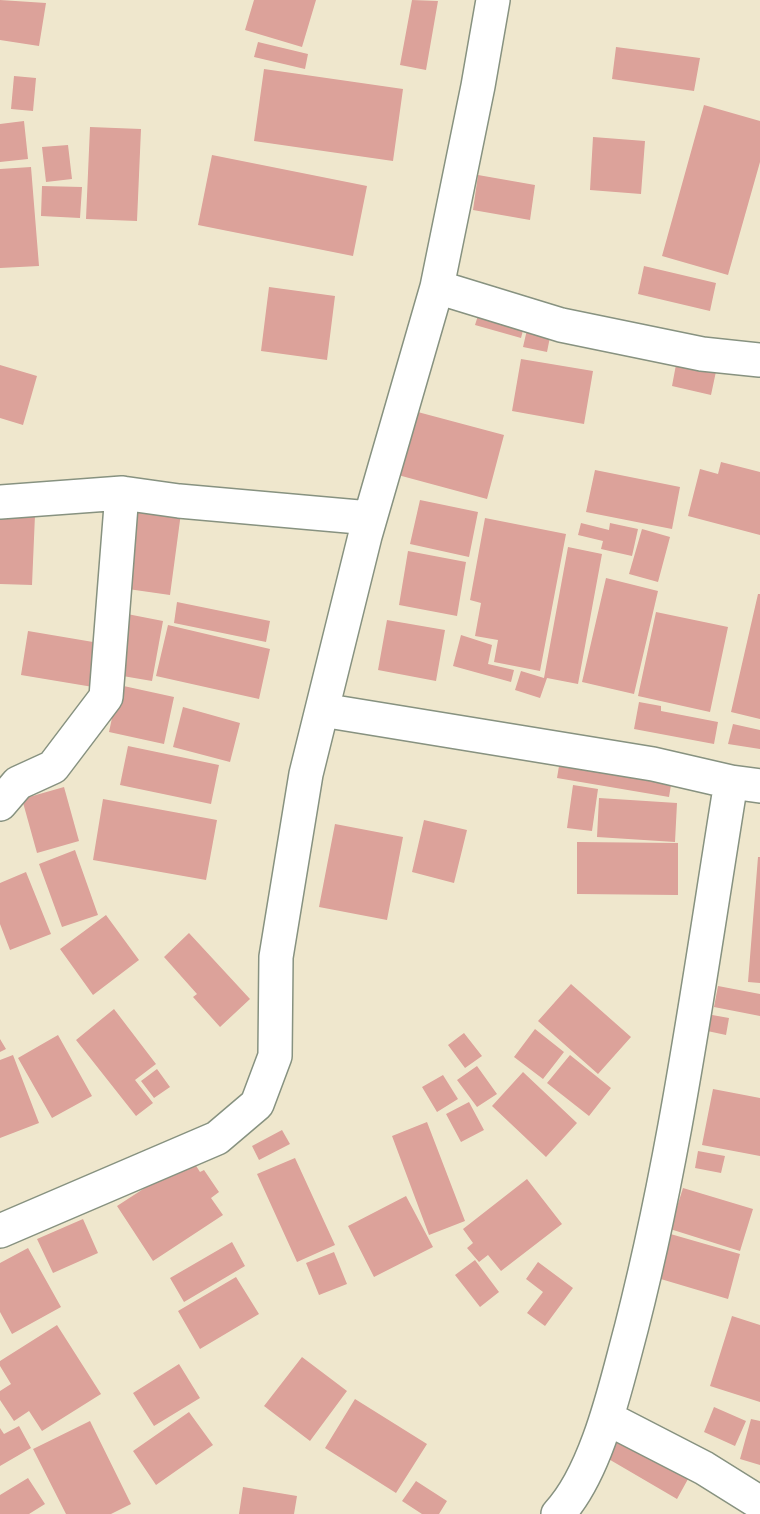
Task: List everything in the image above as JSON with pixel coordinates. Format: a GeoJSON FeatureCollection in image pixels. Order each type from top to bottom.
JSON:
{"type":"FeatureCollection","features":[{"type":"Feature","properties":{"kind":"street"},"geometry":{"type":"LineString","coordinates":[[0,1231],[217,1138],[257,1104],[275,1056],[276,957],[306,774],[370,518],[437,287],[493,0]]}},
{"type":"Feature","properties":{"kind":"street"},"geometry":{"type":"LineString","coordinates":[[437,287],[561,325],[702,354],[760,360]]}},
{"type":"Feature","properties":{"kind":"street"},"geometry":{"type":"LineString","coordinates":[[0,502],[122,493],[179,501],[370,518]]}},
{"type":"Feature","properties":{"kind":"street"},"geometry":{"type":"LineString","coordinates":[[0,804],[18,783],[53,767],[106,697],[122,493]]}},
{"type":"Feature","properties":{"kind":"street"},"geometry":{"type":"LineString","coordinates":[[322,711],[653,764],[745,784],[647,1271],[607,1418],[570,1501],[558,1514]]}},
{"type":"Feature","properties":{"kind":"street"},"geometry":{"type":"LineString","coordinates":[[607,1418],[704,1468],[760,1503]]}},
{"type":"Feature","properties":{"kind":"building"},"geometry":{"type":"Polygon","coordinates":[[[0,0],[46,3],[39,46],[0,40],[0,0]]]}},
{"type":"Feature","properties":{"kind":"building"},"geometry":{"type":"Polygon","coordinates":[[[254,0],[316,0],[302,47],[245,30],[254,0]]]}},
{"type":"Feature","properties":{"kind":"building"},"geometry":{"type":"Polygon","coordinates":[[[412,0],[438,1],[426,70],[400,65],[412,0]]]}},
{"type":"Feature","properties":{"kind":"building"},"geometry":{"type":"Polygon","coordinates":[[[258,42],[308,54],[305,69],[254,57],[258,42]]]}},
{"type":"Feature","properties":{"kind":"building"},"geometry":{"type":"Polygon","coordinates":[[[616,47],[700,58],[694,91],[612,79],[616,47]]]}},
{"type":"Feature","properties":{"kind":"building"},"geometry":{"type":"Polygon","coordinates":[[[264,69],[403,89],[393,161],[254,141],[264,69]]]}},
{"type":"Feature","properties":{"kind":"building"},"geometry":{"type":"Polygon","coordinates":[[[14,76],[36,78],[33,111],[11,109],[14,76]]]}},
{"type":"Feature","properties":{"kind":"building"},"geometry":{"type":"Polygon","coordinates":[[[704,105],[760,121],[760,162],[728,275],[662,256],[704,105]]]}},
{"type":"Feature","properties":{"kind":"building"},"geometry":{"type":"Polygon","coordinates":[[[24,121],[28,159],[0,162],[0,124],[24,121]]]}},
{"type":"Feature","properties":{"kind":"building"},"geometry":{"type":"Polygon","coordinates":[[[90,127],[141,129],[137,221],[86,219],[90,127]]]}},
{"type":"Feature","properties":{"kind":"building"},"geometry":{"type":"Polygon","coordinates":[[[593,137],[645,141],[641,194],[590,190],[593,137]]]}},
{"type":"Feature","properties":{"kind":"building"},"geometry":{"type":"Polygon","coordinates":[[[68,145],[72,179],[46,182],[42,147],[68,145]]]}},
{"type":"Feature","properties":{"kind":"building"},"geometry":{"type":"Polygon","coordinates":[[[212,155],[367,186],[353,256],[198,225],[212,155]]]}},
{"type":"Feature","properties":{"kind":"building"},"geometry":{"type":"Polygon","coordinates":[[[31,167],[39,266],[0,268],[0,169],[31,167]]]}},
{"type":"Feature","properties":{"kind":"building"},"geometry":{"type":"Polygon","coordinates":[[[478,175],[535,185],[530,220],[473,210],[478,175]]]}},
{"type":"Feature","properties":{"kind":"building"},"geometry":{"type":"Polygon","coordinates":[[[42,186],[82,187],[80,218],[41,216],[42,186]]]}},
{"type":"Feature","properties":{"kind":"building"},"geometry":{"type":"Polygon","coordinates":[[[644,266],[716,283],[710,311],[638,294],[644,266]]]}},
{"type":"Feature","properties":{"kind":"building"},"geometry":{"type":"Polygon","coordinates":[[[269,287],[335,296],[327,360],[261,351],[269,287]]]}},
{"type":"Feature","properties":{"kind":"building"},"geometry":{"type":"Polygon","coordinates":[[[481,306],[526,319],[521,338],[475,325],[481,306]]]}},
{"type":"Feature","properties":{"kind":"building"},"geometry":{"type":"Polygon","coordinates":[[[529,321],[552,327],[547,352],[523,347],[529,321]]]}},
{"type":"Feature","properties":{"kind":"building"},"geometry":{"type":"Polygon","coordinates":[[[678,354],[718,362],[711,395],[672,386],[678,354]]]}},
{"type":"Feature","properties":{"kind":"building"},"geometry":{"type":"Polygon","coordinates":[[[521,359],[593,371],[584,424],[512,411],[521,359]]]}},
{"type":"Feature","properties":{"kind":"building"},"geometry":{"type":"Polygon","coordinates":[[[0,365],[37,376],[23,425],[0,418],[0,365]]]}},
{"type":"Feature","properties":{"kind":"building"},"geometry":{"type":"Polygon","coordinates":[[[414,411],[504,435],[487,499],[398,475],[414,411]]]}},
{"type":"Feature","properties":{"kind":"building"},"geometry":{"type":"Polygon","coordinates":[[[721,462],[760,472],[760,535],[688,516],[700,469],[718,474],[721,462]]]}},
{"type":"Feature","properties":{"kind":"building"},"geometry":{"type":"Polygon","coordinates":[[[595,470],[680,487],[672,529],[586,512],[595,470]]]}},
{"type":"Feature","properties":{"kind":"building"},"geometry":{"type":"Polygon","coordinates":[[[420,500],[478,512],[469,557],[410,544],[420,500]]]}},
{"type":"Feature","properties":{"kind":"building"},"geometry":{"type":"Polygon","coordinates":[[[139,507],[181,513],[170,595],[128,589],[139,507]]]}},
{"type":"Feature","properties":{"kind":"building"},"geometry":{"type":"Polygon","coordinates":[[[0,513],[35,515],[32,585],[0,584],[0,513]]]}},
{"type":"Feature","properties":{"kind":"building"},"geometry":{"type":"Polygon","coordinates":[[[485,518],[566,534],[540,671],[494,662],[498,640],[475,636],[481,603],[470,600],[485,518]]]}},
{"type":"Feature","properties":{"kind":"building"},"geometry":{"type":"Polygon","coordinates":[[[581,523],[609,530],[610,523],[638,529],[632,556],[601,549],[603,541],[578,535],[581,523]]]}},
{"type":"Feature","properties":{"kind":"building"},"geometry":{"type":"Polygon","coordinates":[[[642,529],[670,537],[658,582],[629,574],[642,529]]]}},
{"type":"Feature","properties":{"kind":"building"},"geometry":{"type":"Polygon","coordinates":[[[568,547],[602,554],[578,684],[547,678],[540,698],[515,690],[521,671],[544,678],[568,547]]]}},
{"type":"Feature","properties":{"kind":"building"},"geometry":{"type":"Polygon","coordinates":[[[408,551],[466,562],[457,616],[399,605],[408,551]]]}},
{"type":"Feature","properties":{"kind":"building"},"geometry":{"type":"Polygon","coordinates":[[[606,578],[658,591],[634,694],[582,682],[606,578]]]}},
{"type":"Feature","properties":{"kind":"building"},"geometry":{"type":"Polygon","coordinates":[[[758,594],[760,594],[760,719],[731,712],[758,594]]]}},
{"type":"Feature","properties":{"kind":"building"},"geometry":{"type":"Polygon","coordinates":[[[177,602],[270,621],[266,642],[174,623],[177,602]]]}},
{"type":"Feature","properties":{"kind":"building"},"geometry":{"type":"Polygon","coordinates":[[[656,612],[728,627],[710,712],[638,696],[656,612]]]}},
{"type":"Feature","properties":{"kind":"building"},"geometry":{"type":"Polygon","coordinates":[[[122,613],[163,621],[152,681],[111,674],[122,613]]]}},
{"type":"Feature","properties":{"kind":"building"},"geometry":{"type":"Polygon","coordinates":[[[387,620],[445,630],[436,681],[378,670],[387,620]]]}},
{"type":"Feature","properties":{"kind":"building"},"geometry":{"type":"Polygon","coordinates":[[[168,625],[270,649],[259,699],[156,676],[168,625]]]}},
{"type":"Feature","properties":{"kind":"building"},"geometry":{"type":"Polygon","coordinates":[[[28,631],[99,643],[93,687],[21,675],[28,631]]]}},
{"type":"Feature","properties":{"kind":"building"},"geometry":{"type":"Polygon","coordinates":[[[461,635],[492,645],[488,664],[514,670],[511,682],[453,666],[461,635]]]}},
{"type":"Feature","properties":{"kind":"building"},"geometry":{"type":"Polygon","coordinates":[[[119,685],[174,697],[164,744],[109,732],[119,685]]]}},
{"type":"Feature","properties":{"kind":"building"},"geometry":{"type":"Polygon","coordinates":[[[639,702],[661,706],[661,711],[718,722],[714,744],[634,729],[639,702]]]}},
{"type":"Feature","properties":{"kind":"building"},"geometry":{"type":"Polygon","coordinates":[[[183,707],[240,723],[230,762],[173,747],[183,707]]]}},
{"type":"Feature","properties":{"kind":"building"},"geometry":{"type":"Polygon","coordinates":[[[733,724],[760,730],[760,749],[728,744],[733,724]]]}},
{"type":"Feature","properties":{"kind":"building"},"geometry":{"type":"Polygon","coordinates":[[[128,746],[219,765],[211,804],[120,785],[128,746]]]}},
{"type":"Feature","properties":{"kind":"building"},"geometry":{"type":"Polygon","coordinates":[[[561,754],[673,773],[669,797],[557,778],[561,754]]]}},
{"type":"Feature","properties":{"kind":"building"},"geometry":{"type":"Polygon","coordinates":[[[573,785],[598,789],[592,831],[567,828],[573,785]]]}},
{"type":"Feature","properties":{"kind":"building"},"geometry":{"type":"Polygon","coordinates":[[[64,787],[79,841],[37,853],[22,799],[64,787]]]}},
{"type":"Feature","properties":{"kind":"building"},"geometry":{"type":"Polygon","coordinates":[[[599,798],[677,803],[675,842],[597,837],[599,798]]]}},
{"type":"Feature","properties":{"kind":"building"},"geometry":{"type":"Polygon","coordinates":[[[103,799],[217,820],[206,880],[93,860],[103,799]]]}},
{"type":"Feature","properties":{"kind":"building"},"geometry":{"type":"Polygon","coordinates":[[[424,820],[467,830],[454,883],[412,872],[424,820]]]}},
{"type":"Feature","properties":{"kind":"building"},"geometry":{"type":"Polygon","coordinates":[[[335,824],[403,837],[387,920],[319,907],[335,824]]]}},
{"type":"Feature","properties":{"kind":"building"},"geometry":{"type":"Polygon","coordinates":[[[577,842],[678,843],[678,895],[577,894],[577,842]]]}},
{"type":"Feature","properties":{"kind":"building"},"geometry":{"type":"Polygon","coordinates":[[[75,850],[98,915],[62,927],[39,864],[75,850]]]}},
{"type":"Feature","properties":{"kind":"building"},"geometry":{"type":"Polygon","coordinates":[[[758,857],[760,857],[760,983],[748,982],[758,857]]]}},
{"type":"Feature","properties":{"kind":"building"},"geometry":{"type":"Polygon","coordinates":[[[26,872],[51,934],[10,950],[0,924],[0,883],[26,872]]]}},
{"type":"Feature","properties":{"kind":"building"},"geometry":{"type":"Polygon","coordinates":[[[106,915],[139,960],[93,995],[60,949],[106,915]]]}},
{"type":"Feature","properties":{"kind":"building"},"geometry":{"type":"Polygon","coordinates":[[[189,933],[250,999],[220,1027],[193,997],[197,994],[164,957],[189,933]]]}},
{"type":"Feature","properties":{"kind":"building"},"geometry":{"type":"Polygon","coordinates":[[[571,984],[631,1037],[598,1074],[538,1021],[571,984]]]}},
{"type":"Feature","properties":{"kind":"building"},"geometry":{"type":"Polygon","coordinates":[[[718,986],[760,994],[760,1016],[714,1007],[718,986]]]}},
{"type":"Feature","properties":{"kind":"building"},"geometry":{"type":"Polygon","coordinates":[[[114,1009],[156,1064],[135,1080],[153,1103],[136,1116],[76,1040],[114,1009]]]}},
{"type":"Feature","properties":{"kind":"building"},"geometry":{"type":"Polygon","coordinates":[[[701,1013],[729,1018],[726,1035],[698,1029],[701,1013]]]}},
{"type":"Feature","properties":{"kind":"building"},"geometry":{"type":"Polygon","coordinates":[[[535,1029],[564,1052],[543,1079],[514,1057],[535,1029]]]}},
{"type":"Feature","properties":{"kind":"building"},"geometry":{"type":"Polygon","coordinates":[[[464,1033],[482,1056],[465,1068],[448,1045],[464,1033]]]}},
{"type":"Feature","properties":{"kind":"building"},"geometry":{"type":"Polygon","coordinates":[[[58,1035],[92,1096],[52,1118],[18,1058],[58,1035]]]}},
{"type":"Feature","properties":{"kind":"building"},"geometry":{"type":"Polygon","coordinates":[[[0,1039],[6,1049],[0,1052],[0,1039]]]}},
{"type":"Feature","properties":{"kind":"building"},"geometry":{"type":"Polygon","coordinates":[[[13,1055],[39,1123],[0,1138],[0,1060],[13,1055]]]}},
{"type":"Feature","properties":{"kind":"building"},"geometry":{"type":"Polygon","coordinates":[[[570,1055],[611,1088],[589,1116],[547,1083],[570,1055]]]}},
{"type":"Feature","properties":{"kind":"building"},"geometry":{"type":"Polygon","coordinates":[[[477,1066],[497,1094],[477,1107],[457,1080],[477,1066]]]}},
{"type":"Feature","properties":{"kind":"building"},"geometry":{"type":"Polygon","coordinates":[[[157,1069],[170,1087],[154,1098],[141,1081],[157,1069]]]}},
{"type":"Feature","properties":{"kind":"building"},"geometry":{"type":"Polygon","coordinates":[[[523,1072],[577,1123],[546,1157],[492,1106],[523,1072]]]}},
{"type":"Feature","properties":{"kind":"building"},"geometry":{"type":"Polygon","coordinates":[[[443,1075],[458,1099],[437,1112],[422,1087],[443,1075]]]}},
{"type":"Feature","properties":{"kind":"building"},"geometry":{"type":"Polygon","coordinates":[[[713,1089],[760,1098],[760,1156],[702,1145],[713,1089]]]}},
{"type":"Feature","properties":{"kind":"building"},"geometry":{"type":"Polygon","coordinates":[[[469,1102],[484,1130],[461,1142],[446,1114],[469,1102]]]}},
{"type":"Feature","properties":{"kind":"building"},"geometry":{"type":"Polygon","coordinates":[[[427,1122],[465,1221],[429,1235],[392,1136],[427,1122]]]}},
{"type":"Feature","properties":{"kind":"building"},"geometry":{"type":"Polygon","coordinates":[[[282,1130],[290,1144],[259,1160],[252,1146],[282,1130]]]}},
{"type":"Feature","properties":{"kind":"building"},"geometry":{"type":"Polygon","coordinates":[[[698,1151],[725,1156],[721,1173],[695,1168],[698,1151]]]}},
{"type":"Feature","properties":{"kind":"building"},"geometry":{"type":"Polygon","coordinates":[[[191,1158],[200,1172],[204,1170],[219,1192],[211,1198],[223,1215],[153,1261],[117,1206],[191,1158]]]}},
{"type":"Feature","properties":{"kind":"building"},"geometry":{"type":"Polygon","coordinates":[[[295,1158],[335,1245],[297,1262],[257,1174],[295,1158]]]}},
{"type":"Feature","properties":{"kind":"building"},"geometry":{"type":"Polygon","coordinates":[[[527,1179],[562,1224],[501,1271],[488,1255],[479,1262],[467,1248],[473,1243],[463,1229],[527,1179]]]}},
{"type":"Feature","properties":{"kind":"building"},"geometry":{"type":"Polygon","coordinates":[[[683,1188],[753,1209],[740,1251],[670,1229],[683,1188]]]}},
{"type":"Feature","properties":{"kind":"building"},"geometry":{"type":"Polygon","coordinates":[[[406,1196],[433,1247],[374,1277],[348,1226],[406,1196]]]}},
{"type":"Feature","properties":{"kind":"building"},"geometry":{"type":"Polygon","coordinates":[[[83,1219],[98,1253],[53,1273],[37,1239],[83,1219]]]}},
{"type":"Feature","properties":{"kind":"building"},"geometry":{"type":"Polygon","coordinates":[[[667,1233],[740,1254],[728,1299],[654,1277],[667,1233]]]}},
{"type":"Feature","properties":{"kind":"building"},"geometry":{"type":"Polygon","coordinates":[[[232,1242],[245,1266],[184,1302],[170,1278],[232,1242]]]}},
{"type":"Feature","properties":{"kind":"building"},"geometry":{"type":"Polygon","coordinates":[[[28,1248],[61,1307],[12,1334],[0,1312],[0,1263],[28,1248]]]}},
{"type":"Feature","properties":{"kind":"building"},"geometry":{"type":"Polygon","coordinates":[[[334,1252],[347,1284],[319,1295],[306,1263],[334,1252]]]}},
{"type":"Feature","properties":{"kind":"building"},"geometry":{"type":"Polygon","coordinates":[[[475,1260],[499,1292],[480,1307],[455,1275],[475,1260]]]}},
{"type":"Feature","properties":{"kind":"building"},"geometry":{"type":"Polygon","coordinates":[[[538,1262],[573,1288],[545,1326],[527,1313],[543,1292],[526,1279],[538,1262]]]}},
{"type":"Feature","properties":{"kind":"building"},"geometry":{"type":"Polygon","coordinates":[[[236,1277],[259,1314],[200,1349],[178,1311],[236,1277]]]}},
{"type":"Feature","properties":{"kind":"building"},"geometry":{"type":"Polygon","coordinates":[[[732,1316],[760,1325],[760,1402],[710,1386],[732,1316]]]}},
{"type":"Feature","properties":{"kind":"building"},"geometry":{"type":"Polygon","coordinates":[[[57,1325],[101,1394],[42,1431],[29,1411],[14,1421],[0,1400],[0,1391],[11,1384],[0,1366],[0,1361],[57,1325]]]}},
{"type":"Feature","properties":{"kind":"building"},"geometry":{"type":"Polygon","coordinates":[[[302,1357],[347,1391],[310,1441],[264,1406],[302,1357]]]}},
{"type":"Feature","properties":{"kind":"building"},"geometry":{"type":"Polygon","coordinates":[[[179,1364],[200,1398],[154,1426],[133,1393],[179,1364]]]}},
{"type":"Feature","properties":{"kind":"building"},"geometry":{"type":"Polygon","coordinates":[[[355,1399],[427,1444],[396,1493],[325,1448],[355,1399]]]}},
{"type":"Feature","properties":{"kind":"building"},"geometry":{"type":"Polygon","coordinates":[[[714,1407],[746,1421],[735,1446],[704,1432],[714,1407]]]}},
{"type":"Feature","properties":{"kind":"building"},"geometry":{"type":"Polygon","coordinates":[[[189,1412],[213,1445],[156,1485],[133,1451],[189,1412]]]}},
{"type":"Feature","properties":{"kind":"building"},"geometry":{"type":"Polygon","coordinates":[[[751,1419],[760,1421],[760,1465],[740,1459],[751,1419]]]}},
{"type":"Feature","properties":{"kind":"building"},"geometry":{"type":"Polygon","coordinates":[[[90,1421],[131,1504],[111,1514],[66,1514],[33,1449],[90,1421]]]}},
{"type":"Feature","properties":{"kind":"building"},"geometry":{"type":"Polygon","coordinates":[[[19,1426],[31,1448],[0,1466],[0,1428],[4,1434],[19,1426]]]}},
{"type":"Feature","properties":{"kind":"building"},"geometry":{"type":"Polygon","coordinates":[[[616,1426],[693,1470],[677,1499],[600,1454],[616,1426]]]}},
{"type":"Feature","properties":{"kind":"building"},"geometry":{"type":"Polygon","coordinates":[[[28,1478],[45,1504],[29,1514],[0,1514],[0,1495],[28,1478]]]}},
{"type":"Feature","properties":{"kind":"building"},"geometry":{"type":"Polygon","coordinates":[[[416,1481],[447,1501],[439,1514],[422,1514],[402,1501],[416,1481]]]}},
{"type":"Feature","properties":{"kind":"building"},"geometry":{"type":"Polygon","coordinates":[[[243,1487],[297,1496],[294,1514],[239,1514],[243,1487]]]}}]}
